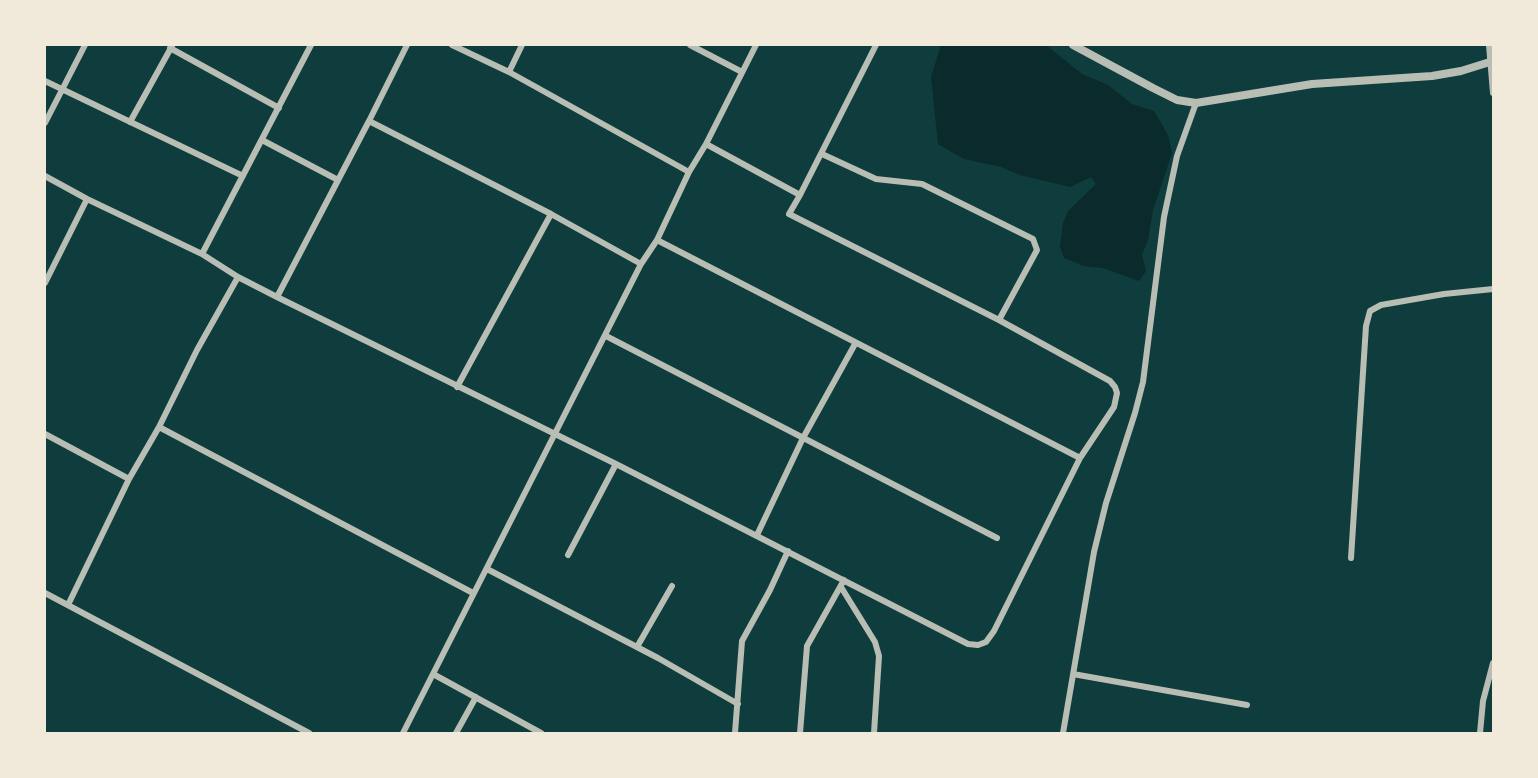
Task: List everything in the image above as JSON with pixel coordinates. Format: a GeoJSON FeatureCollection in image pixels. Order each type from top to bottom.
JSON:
{"type":"FeatureCollection","features":[{"type":"Feature","properties":{"kind":"street"},"geometry":{"type":"LineString","coordinates":[[45,123],[85,45]]}},
{"type":"Feature","properties":{"kind":"street"},"geometry":{"type":"LineString","coordinates":[[202,254],[311,45]]}},
{"type":"Feature","properties":{"kind":"street"},"geometry":{"type":"LineString","coordinates":[[277,297],[407,45]]}},
{"type":"Feature","properties":{"kind":"street"},"geometry":{"type":"LineString","coordinates":[[452,45],[509,72],[689,172]]}},
{"type":"Feature","properties":{"kind":"street"},"geometry":{"type":"LineString","coordinates":[[509,72],[522,45]]}},
{"type":"Feature","properties":{"kind":"street"},"geometry":{"type":"LineString","coordinates":[[690,45],[742,72]]}},
{"type":"Feature","properties":{"kind":"street"},"geometry":{"type":"LineString","coordinates":[[403,733],[756,45]]}},
{"type":"Feature","properties":{"kind":"street"},"geometry":{"type":"LineString","coordinates":[[45,176],[87,200],[202,254],[238,277],[277,297],[616,464],[968,644],[978,645],[986,642],[994,631],[1080,458],[1114,407],[1115,387],[1110,381],[999,320],[789,214],[822,154],[876,45]]}},
{"type":"Feature","properties":{"kind":"street"},"geometry":{"type":"LineString","coordinates":[[1073,45],[1153,88],[1177,99],[1196,104],[1312,84],[1432,76],[1492,62]]}},
{"type":"Feature","properties":{"kind":"street"},"geometry":{"type":"LineString","coordinates":[[1490,45],[1493,93]]}},
{"type":"Feature","properties":{"kind":"street"},"geometry":{"type":"LineString","coordinates":[[130,122],[171,47],[279,108]]}},
{"type":"Feature","properties":{"kind":"street"},"geometry":{"type":"LineString","coordinates":[[45,81],[243,176]]}},
{"type":"Feature","properties":{"kind":"street"},"geometry":{"type":"LineString","coordinates":[[1063,733],[1094,552],[1106,503],[1143,382],[1164,217],[1177,156],[1196,104]]}},
{"type":"Feature","properties":{"kind":"street"},"geometry":{"type":"LineString","coordinates":[[369,121],[551,214],[642,264]]}},
{"type":"Feature","properties":{"kind":"street"},"geometry":{"type":"LineString","coordinates":[[261,140],[338,180]]}},
{"type":"Feature","properties":{"kind":"street"},"geometry":{"type":"LineString","coordinates":[[706,144],[800,195]]}},
{"type":"Feature","properties":{"kind":"street"},"geometry":{"type":"LineString","coordinates":[[822,154],[876,179],[922,184],[1033,239],[1036,250],[999,320]]}},
{"type":"Feature","properties":{"kind":"street"},"geometry":{"type":"LineString","coordinates":[[45,282],[87,200]]}},
{"type":"Feature","properties":{"kind":"street"},"geometry":{"type":"LineString","coordinates":[[457,387],[551,214]]}},
{"type":"Feature","properties":{"kind":"street"},"geometry":{"type":"LineString","coordinates":[[657,240],[1080,458]]}},
{"type":"Feature","properties":{"kind":"street"},"geometry":{"type":"LineString","coordinates":[[68,605],[129,479],[238,277]]}},
{"type":"Feature","properties":{"kind":"street"},"geometry":{"type":"LineString","coordinates":[[1351,558],[1366,326],[1370,311],[1381,305],[1444,294],[1493,289]]}},
{"type":"Feature","properties":{"kind":"street"},"geometry":{"type":"LineString","coordinates":[[606,336],[997,538]]}},
{"type":"Feature","properties":{"kind":"street"},"geometry":{"type":"LineString","coordinates":[[757,536],[803,438],[855,344]]}},
{"type":"Feature","properties":{"kind":"street"},"geometry":{"type":"LineString","coordinates":[[159,427],[473,593]]}},
{"type":"Feature","properties":{"kind":"street"},"geometry":{"type":"LineString","coordinates":[[45,434],[129,479]]}},
{"type":"Feature","properties":{"kind":"street"},"geometry":{"type":"LineString","coordinates":[[568,555],[616,464]]}},
{"type":"Feature","properties":{"kind":"street"},"geometry":{"type":"LineString","coordinates":[[735,733],[742,641],[788,551]]}},
{"type":"Feature","properties":{"kind":"street"},"geometry":{"type":"LineString","coordinates":[[487,569],[637,647],[738,704]]}},
{"type":"Feature","properties":{"kind":"street"},"geometry":{"type":"LineString","coordinates":[[800,733],[807,646],[844,580]]}},
{"type":"Feature","properties":{"kind":"street"},"geometry":{"type":"LineString","coordinates":[[637,647],[672,586]]}},
{"type":"Feature","properties":{"kind":"street"},"geometry":{"type":"LineString","coordinates":[[841,587],[875,642],[879,656],[874,733]]}},
{"type":"Feature","properties":{"kind":"street"},"geometry":{"type":"LineString","coordinates":[[45,593],[309,733]]}},
{"type":"Feature","properties":{"kind":"street"},"geometry":{"type":"LineString","coordinates":[[1480,733],[1483,701],[1493,665]]}},
{"type":"Feature","properties":{"kind":"street"},"geometry":{"type":"LineString","coordinates":[[434,674],[541,733]]}},
{"type":"Feature","properties":{"kind":"street"},"geometry":{"type":"LineString","coordinates":[[1073,674],[1246,705]]}},
{"type":"Feature","properties":{"kind":"street"},"geometry":{"type":"LineString","coordinates":[[456,733],[476,697]]}},
{"type":"Feature","properties":{"kind":"water"},"geometry":{"type":"Polygon","coordinates":[[[941,45],[1046,45],[1082,74],[1108,85],[1132,104],[1154,111],[1168,135],[1172,153],[1153,210],[1148,240],[1142,255],[1146,271],[1139,281],[1103,268],[1084,266],[1064,258],[1060,247],[1063,223],[1068,211],[1096,184],[1091,177],[1070,187],[964,159],[938,144],[931,77],[941,45]]]}}]}
